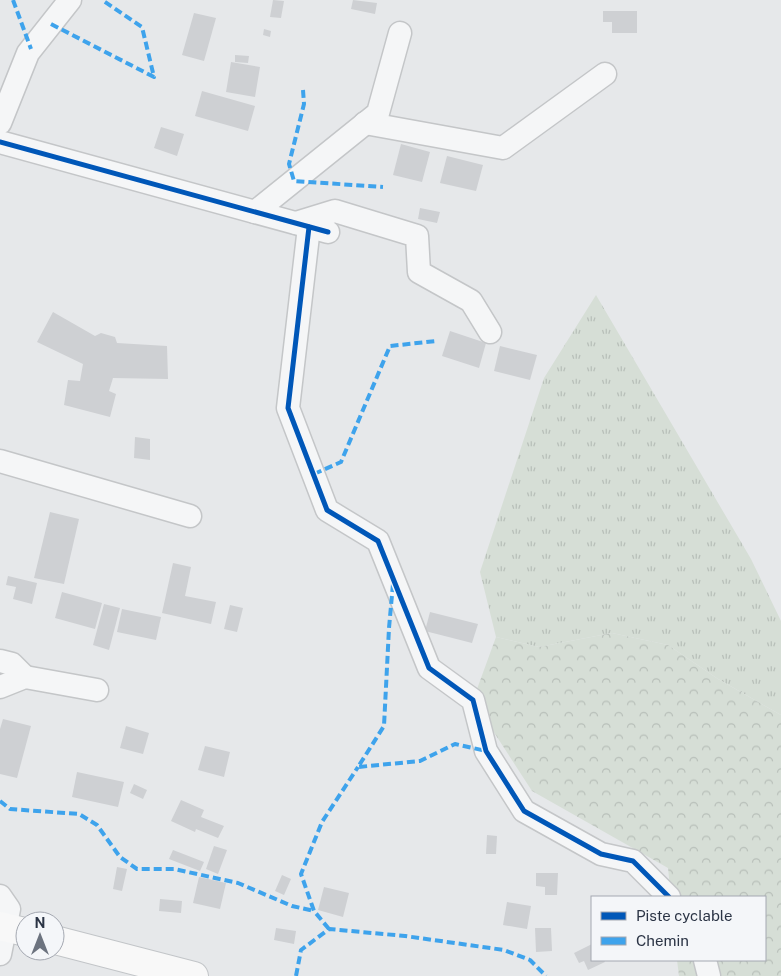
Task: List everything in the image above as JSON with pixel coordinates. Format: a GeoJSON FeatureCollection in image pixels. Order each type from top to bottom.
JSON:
{"type":"FeatureCollection","features":[{"type":"Feature","properties":{"kind":"main road"},"geometry":{"type":"LineString","coordinates":[[65,943],[194,976]]}},
{"type":"Feature","properties":{"kind":"street"},"geometry":{"type":"LineString","coordinates":[[0,123],[28,53],[70,0]]}},
{"type":"Feature","properties":{"kind":"street"},"geometry":{"type":"LineString","coordinates":[[255,212],[378,113],[400,33]]}},
{"type":"Feature","properties":{"kind":"street"},"geometry":{"type":"LineString","coordinates":[[365,123],[503,148],[605,74]]}},
{"type":"Feature","properties":{"kind":"street"},"geometry":{"type":"LineString","coordinates":[[0,142],[311,227]]}},
{"type":"Feature","properties":{"kind":"street"},"geometry":{"type":"LineString","coordinates":[[490,332],[470,301],[419,272],[417,236],[335,210],[311,227],[288,408],[327,510],[378,541],[429,668],[473,700],[486,750],[524,812],[601,854],[633,862],[668,896]]}},
{"type":"Feature","properties":{"kind":"street"},"geometry":{"type":"LineString","coordinates":[[0,461],[190,516]]}},
{"type":"Feature","properties":{"kind":"street"},"geometry":{"type":"LineString","coordinates":[[0,661],[12,664],[25,677]]}},
{"type":"Feature","properties":{"kind":"street"},"geometry":{"type":"LineString","coordinates":[[0,687],[25,677],[97,690]]}},
{"type":"Feature","properties":{"kind":"street"},"geometry":{"type":"LineString","coordinates":[[0,896],[10,909],[11,928],[0,954]]}},
{"type":"Feature","properties":{"kind":"street"},"geometry":{"type":"LineString","coordinates":[[705,961],[709,976]]}},
{"type":"Feature","properties":{"kind":"green space"},"geometry":{"type":"Polygon","coordinates":[[[596,295],[751,559],[781,621],[781,715],[718,679],[668,645],[612,633],[539,647],[496,637],[480,572],[544,378],[596,295]]]}},
{"type":"Feature","properties":{"kind":"green space"},"geometry":{"type":"Polygon","coordinates":[[[612,633],[668,645],[718,679],[781,715],[781,976],[679,976],[677,961],[766,961],[766,896],[671,896],[668,868],[532,791],[473,700],[496,637],[539,647],[612,633]]]}},
{"type":"Feature","properties":{"kind":"building"},"geometry":{"type":"Polygon","coordinates":[[[273,0],[284,1],[281,18],[270,17],[273,0]]]}},
{"type":"Feature","properties":{"kind":"building"},"geometry":{"type":"Polygon","coordinates":[[[353,0],[377,3],[375,14],[351,9],[353,0]]]}},
{"type":"Feature","properties":{"kind":"building"},"geometry":{"type":"Polygon","coordinates":[[[603,11],[637,11],[637,33],[612,33],[612,22],[603,22],[603,11]]]}},
{"type":"Feature","properties":{"kind":"building"},"geometry":{"type":"Polygon","coordinates":[[[194,13],[216,18],[204,61],[182,55],[194,13]]]}},
{"type":"Feature","properties":{"kind":"building"},"geometry":{"type":"Polygon","coordinates":[[[264,29],[271,31],[270,37],[263,35],[264,29]]]}},
{"type":"Feature","properties":{"kind":"building"},"geometry":{"type":"Polygon","coordinates":[[[235,55],[249,56],[248,63],[235,62],[235,55]]]}},
{"type":"Feature","properties":{"kind":"building"},"geometry":{"type":"Polygon","coordinates":[[[231,62],[260,67],[255,97],[226,92],[231,62]]]}},
{"type":"Feature","properties":{"kind":"building"},"geometry":{"type":"Polygon","coordinates":[[[202,91],[255,106],[248,131],[195,116],[202,91]]]}},
{"type":"Feature","properties":{"kind":"building"},"geometry":{"type":"Polygon","coordinates":[[[161,127],[184,134],[177,156],[154,148],[161,127]]]}},
{"type":"Feature","properties":{"kind":"building"},"geometry":{"type":"Polygon","coordinates":[[[401,144],[430,152],[422,182],[393,175],[401,144]]]}},
{"type":"Feature","properties":{"kind":"building"},"geometry":{"type":"Polygon","coordinates":[[[447,156],[483,165],[476,191],[440,183],[447,156]]]}},
{"type":"Feature","properties":{"kind":"building"},"geometry":{"type":"Polygon","coordinates":[[[420,208],[440,212],[437,223],[418,219],[420,208]]]}},
{"type":"Feature","properties":{"kind":"building"},"geometry":{"type":"Polygon","coordinates":[[[53,312],[95,336],[101,333],[115,337],[117,343],[167,346],[168,379],[113,378],[109,391],[116,394],[110,417],[64,405],[68,380],[80,381],[83,364],[37,342],[53,312]]]}},
{"type":"Feature","properties":{"kind":"building"},"geometry":{"type":"Polygon","coordinates":[[[450,331],[486,343],[479,368],[442,356],[450,331]]]}},
{"type":"Feature","properties":{"kind":"building"},"geometry":{"type":"Polygon","coordinates":[[[500,346],[537,355],[530,380],[494,371],[500,346]]]}},
{"type":"Feature","properties":{"kind":"building"},"geometry":{"type":"Polygon","coordinates":[[[135,437],[150,439],[150,460],[134,458],[135,437]]]}},
{"type":"Feature","properties":{"kind":"building"},"geometry":{"type":"Polygon","coordinates":[[[50,512],[79,519],[64,584],[34,578],[50,512]]]}},
{"type":"Feature","properties":{"kind":"building"},"geometry":{"type":"Polygon","coordinates":[[[173,563],[191,567],[185,596],[216,602],[211,624],[162,613],[173,563]]]}},
{"type":"Feature","properties":{"kind":"building"},"geometry":{"type":"Polygon","coordinates":[[[8,576],[37,583],[32,604],[13,599],[16,587],[6,585],[8,576]]]}},
{"type":"Feature","properties":{"kind":"building"},"geometry":{"type":"Polygon","coordinates":[[[62,592],[102,603],[95,629],[55,618],[62,592]]]}},
{"type":"Feature","properties":{"kind":"building"},"geometry":{"type":"Polygon","coordinates":[[[104,604],[120,608],[109,650],[93,645],[104,604]]]}},
{"type":"Feature","properties":{"kind":"building"},"geometry":{"type":"Polygon","coordinates":[[[230,605],[243,608],[237,632],[224,629],[230,605]]]}},
{"type":"Feature","properties":{"kind":"building"},"geometry":{"type":"Polygon","coordinates":[[[122,609],[161,617],[156,640],[117,632],[122,609]]]}},
{"type":"Feature","properties":{"kind":"building"},"geometry":{"type":"Polygon","coordinates":[[[430,612],[478,624],[472,643],[425,631],[430,612]]]}},
{"type":"Feature","properties":{"kind":"building"},"geometry":{"type":"Polygon","coordinates":[[[3,719],[31,726],[17,778],[0,774],[0,729],[3,719]]]}},
{"type":"Feature","properties":{"kind":"building"},"geometry":{"type":"Polygon","coordinates":[[[126,726],[149,733],[143,754],[120,748],[126,726]]]}},
{"type":"Feature","properties":{"kind":"building"},"geometry":{"type":"Polygon","coordinates":[[[205,746],[230,752],[224,777],[198,770],[205,746]]]}},
{"type":"Feature","properties":{"kind":"building"},"geometry":{"type":"Polygon","coordinates":[[[77,772],[124,782],[118,807],[72,797],[77,772]]]}},
{"type":"Feature","properties":{"kind":"building"},"geometry":{"type":"Polygon","coordinates":[[[134,784],[147,790],[143,799],[130,793],[134,784]]]}},
{"type":"Feature","properties":{"kind":"building"},"geometry":{"type":"Polygon","coordinates":[[[181,800],[204,810],[201,817],[224,826],[218,838],[196,829],[195,832],[171,821],[181,800]]]}},
{"type":"Feature","properties":{"kind":"building"},"geometry":{"type":"Polygon","coordinates":[[[487,835],[497,836],[496,854],[486,854],[487,835]]]}},
{"type":"Feature","properties":{"kind":"building"},"geometry":{"type":"Polygon","coordinates":[[[214,846],[227,850],[218,874],[206,869],[214,846]]]}},
{"type":"Feature","properties":{"kind":"building"},"geometry":{"type":"Polygon","coordinates":[[[173,850],[204,862],[200,871],[169,859],[173,850]]]}},
{"type":"Feature","properties":{"kind":"building"},"geometry":{"type":"Polygon","coordinates":[[[117,867],[127,869],[122,891],[113,889],[117,867]]]}},
{"type":"Feature","properties":{"kind":"building"},"geometry":{"type":"Polygon","coordinates":[[[536,873],[558,873],[557,895],[545,895],[545,887],[536,886],[536,873]]]}},
{"type":"Feature","properties":{"kind":"building"},"geometry":{"type":"Polygon","coordinates":[[[282,875],[291,879],[284,895],[275,891],[282,875]]]}},
{"type":"Feature","properties":{"kind":"building"},"geometry":{"type":"Polygon","coordinates":[[[199,877],[226,883],[220,909],[193,903],[199,877]]]}},
{"type":"Feature","properties":{"kind":"building"},"geometry":{"type":"Polygon","coordinates":[[[324,887],[349,893],[343,917],[318,910],[324,887]]]}},
{"type":"Feature","properties":{"kind":"building"},"geometry":{"type":"Polygon","coordinates":[[[160,899],[182,901],[181,913],[159,911],[160,899]]]}},
{"type":"Feature","properties":{"kind":"building"},"geometry":{"type":"Polygon","coordinates":[[[507,902],[531,906],[527,929],[503,925],[507,902]]]}},
{"type":"Feature","properties":{"kind":"building"},"geometry":{"type":"Polygon","coordinates":[[[276,928],[296,931],[294,944],[274,940],[276,928]]]}},
{"type":"Feature","properties":{"kind":"building"},"geometry":{"type":"Polygon","coordinates":[[[535,928],[551,928],[552,951],[536,952],[535,928]]]}},
{"type":"Feature","properties":{"kind":"building"},"geometry":{"type":"Polygon","coordinates":[[[591,944],[591,961],[605,962],[588,970],[584,961],[579,963],[574,953],[591,944]]]}},
{"type":"Feature","properties":{"kind":"marked path"},"geometry":{"type":"LineString","coordinates":[[13,0],[31,49]]}},
{"type":"Feature","properties":{"kind":"marked path"},"geometry":{"type":"LineString","coordinates":[[51,24],[154,77],[142,27],[102,0]]}},
{"type":"Feature","properties":{"kind":"marked path"},"geometry":{"type":"LineString","coordinates":[[303,90],[304,104],[289,164],[294,181],[383,187]]}},
{"type":"Feature","properties":{"kind":"marked path"},"geometry":{"type":"LineString","coordinates":[[314,474],[341,462],[390,346],[436,341]]}},
{"type":"Feature","properties":{"kind":"marked path"},"geometry":{"type":"LineString","coordinates":[[393,584],[384,726],[358,767],[420,761],[455,744],[486,751]]}},
{"type":"Feature","properties":{"kind":"marked path"},"geometry":{"type":"LineString","coordinates":[[329,929],[314,911],[301,874],[322,822],[358,767]]}},
{"type":"Feature","properties":{"kind":"marked path"},"geometry":{"type":"LineString","coordinates":[[0,801],[10,809],[79,814],[97,825],[120,857],[137,869],[174,869],[238,883],[292,906],[314,911]]}},
{"type":"Feature","properties":{"kind":"marked path"},"geometry":{"type":"LineString","coordinates":[[296,976],[301,950],[329,929],[405,936],[504,950],[530,960],[546,976]]}},
{"type":"Feature","properties":{"kind":"cycle path"},"geometry":{"type":"LineString","coordinates":[[0,142],[328,232]]}},
{"type":"Feature","properties":{"kind":"cycle path"},"geometry":{"type":"LineString","coordinates":[[309,227],[288,408],[327,510],[378,541],[429,668],[473,700],[486,751],[524,811],[601,854],[633,861],[668,896]]}}]}
